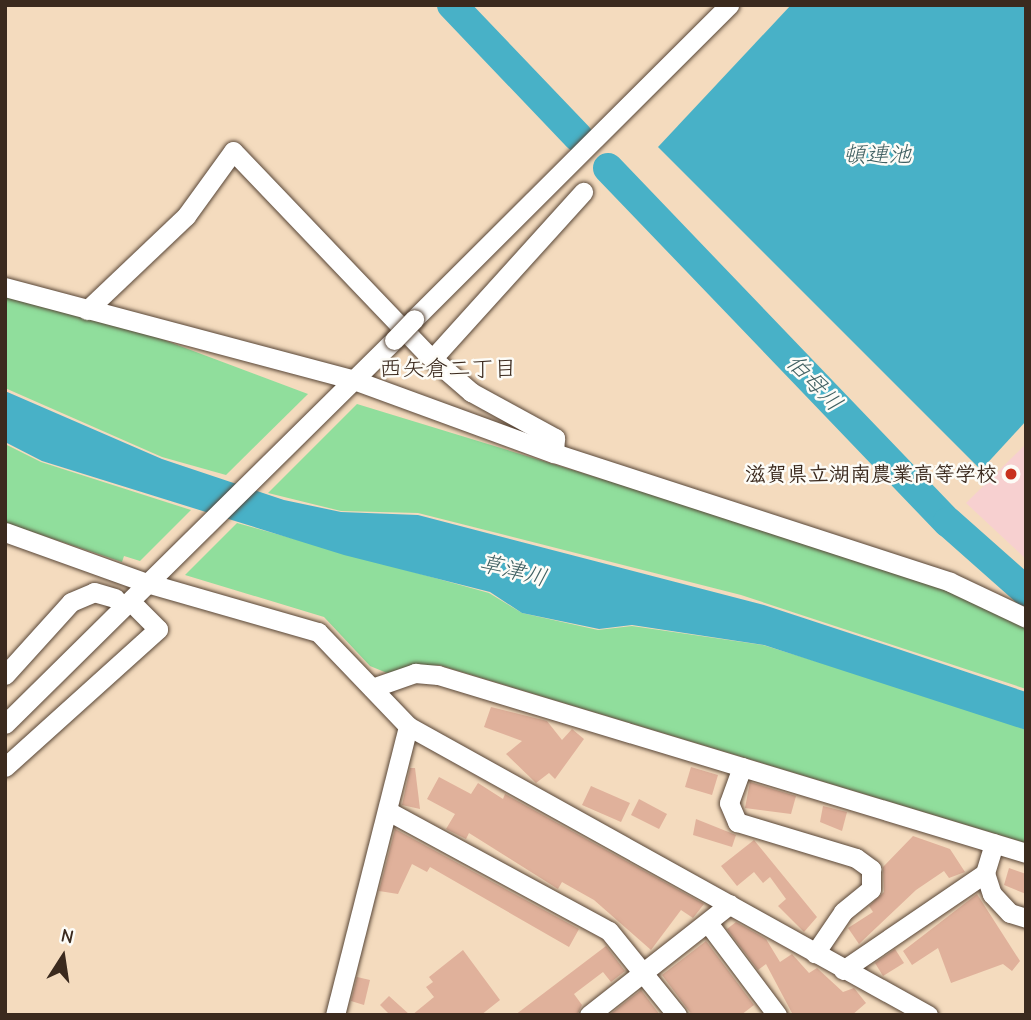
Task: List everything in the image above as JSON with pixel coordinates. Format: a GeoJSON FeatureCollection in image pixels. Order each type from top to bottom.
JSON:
{"type":"FeatureCollection","features":[{"type":"Feature","properties":{"kind":"street"},"geometry":{"type":"LineString","coordinates":[[5,724],[729,5]]}},
{"type":"Feature","properties":{"kind":"street"},"geometry":{"type":"LineString","coordinates":[[89,306],[187,216],[233,152],[433,358],[471,393],[554,445]]}},
{"type":"Feature","properties":{"kind":"street"},"geometry":{"type":"LineString","coordinates":[[433,358],[583,191]]}},
{"type":"Feature","properties":{"kind":"street"},"geometry":{"type":"LineString","coordinates":[[5,279],[89,306],[354,380],[949,577],[1026,609]]}},
{"type":"Feature","properties":{"kind":"street"},"geometry":{"type":"LineString","coordinates":[[5,287],[89,306]]}},
{"type":"Feature","properties":{"kind":"street"},"geometry":{"type":"LineString","coordinates":[[5,532],[146,583],[318,632],[408,726],[928,1015]]}},
{"type":"Feature","properties":{"kind":"street"},"geometry":{"type":"LineString","coordinates":[[949,577],[1026,618]]}},
{"type":"Feature","properties":{"kind":"street"},"geometry":{"type":"LineString","coordinates":[[5,675],[71,602],[94,592],[115,598]]}},
{"type":"Feature","properties":{"kind":"street"},"geometry":{"type":"LineString","coordinates":[[5,767],[158,629],[137,608]]}},
{"type":"Feature","properties":{"kind":"street"},"geometry":{"type":"LineString","coordinates":[[372,688],[415,673],[438,675],[1026,853]]}},
{"type":"Feature","properties":{"kind":"street"},"geometry":{"type":"LineString","coordinates":[[335,1015],[408,726]]}},
{"type":"Feature","properties":{"kind":"street"},"geometry":{"type":"LineString","coordinates":[[742,767],[729,803],[737,822],[856,858],[871,869],[872,889],[843,912],[815,953]]}},
{"type":"Feature","properties":{"kind":"street"},"geometry":{"type":"LineString","coordinates":[[388,811],[581,912],[609,931],[677,1015]]}},
{"type":"Feature","properties":{"kind":"street"},"geometry":{"type":"LineString","coordinates":[[994,843],[985,873],[992,894],[1010,913],[1026,918]]}},
{"type":"Feature","properties":{"kind":"street"},"geometry":{"type":"LineString","coordinates":[[844,970],[985,873]]}},
{"type":"Feature","properties":{"kind":"street"},"geometry":{"type":"LineString","coordinates":[[589,1015],[730,904]]}},
{"type":"Feature","properties":{"kind":"street"},"geometry":{"type":"LineString","coordinates":[[708,923],[777,1015]]}},
{"type":"Feature","properties":{"kind":"shaded area","name":"滋賀県立湖南農業高等学校"},"geometry":{"type":"Polygon","coordinates":[[[1026,444],[1026,559],[966,503],[1026,444]]]}},
{"type":"Feature","properties":{"kind":"green space"},"geometry":{"type":"Polygon","coordinates":[[[5,295],[148,334],[308,394],[226,475],[162,457],[5,388],[5,295]]]}},
{"type":"Feature","properties":{"kind":"green space"},"geometry":{"type":"Polygon","coordinates":[[[357,404],[948,585],[1026,622],[1026,689],[741,595],[418,513],[341,511],[268,493],[357,404]]]}},
{"type":"Feature","properties":{"kind":"green space"},"geometry":{"type":"Polygon","coordinates":[[[5,444],[41,462],[191,510],[140,561],[124,556],[122,562],[5,523],[5,444]]]}},
{"type":"Feature","properties":{"kind":"green space"},"geometry":{"type":"Polygon","coordinates":[[[237,523],[489,593],[522,613],[598,630],[632,626],[763,645],[984,713],[1026,730],[1026,843],[439,665],[387,673],[370,666],[324,617],[185,575],[237,523]]]}},
{"type":"Feature","properties":{"kind":"water","name":"頓連池"},"geometry":{"type":"Polygon","coordinates":[[[791,5],[1026,5],[1026,421],[981,470],[658,147],[791,5]]]}},
{"type":"Feature","properties":{"kind":"water","name":"草津川"},"geometry":{"type":"Polygon","coordinates":[[[5,391],[162,459],[284,500],[341,512],[418,515],[764,605],[901,650],[1026,692],[1026,730],[764,645],[632,625],[599,629],[522,613],[490,592],[344,555],[42,461],[5,442],[5,391]]]}},
{"type":"Feature","properties":{"kind":"building"},"geometry":{"type":"Polygon","coordinates":[[[491,707],[547,721],[562,740],[572,729],[584,739],[555,779],[549,773],[536,783],[506,754],[522,741],[484,727],[491,707]]]}},
{"type":"Feature","properties":{"kind":"building"},"geometry":{"type":"Polygon","coordinates":[[[691,767],[718,775],[712,795],[685,787],[691,767]]]}},
{"type":"Feature","properties":{"kind":"building"},"geometry":{"type":"Polygon","coordinates":[[[410,768],[415,768],[420,809],[402,805],[410,768]]]}},
{"type":"Feature","properties":{"kind":"building"},"geometry":{"type":"Polygon","coordinates":[[[439,777],[471,794],[478,783],[503,799],[505,794],[704,904],[693,918],[681,910],[651,950],[594,900],[562,882],[558,889],[469,833],[466,839],[446,829],[455,814],[427,799],[439,777]]]}},
{"type":"Feature","properties":{"kind":"building"},"geometry":{"type":"Polygon","coordinates":[[[750,782],[796,796],[791,814],[745,808],[750,782]]]}},
{"type":"Feature","properties":{"kind":"building"},"geometry":{"type":"Polygon","coordinates":[[[591,786],[630,803],[621,822],[582,805],[591,786]]]}},
{"type":"Feature","properties":{"kind":"building"},"geometry":{"type":"Polygon","coordinates":[[[639,799],[667,814],[659,829],[631,815],[639,799]]]}},
{"type":"Feature","properties":{"kind":"building"},"geometry":{"type":"Polygon","coordinates":[[[823,806],[847,812],[842,831],[820,822],[823,806]]]}},
{"type":"Feature","properties":{"kind":"building"},"geometry":{"type":"Polygon","coordinates":[[[696,819],[736,835],[732,847],[693,835],[696,819]]]}},
{"type":"Feature","properties":{"kind":"building"},"geometry":{"type":"Polygon","coordinates":[[[395,829],[579,929],[569,947],[430,867],[427,872],[412,864],[398,894],[379,891],[395,829]]]}},
{"type":"Feature","properties":{"kind":"building"},"geometry":{"type":"Polygon","coordinates":[[[913,836],[950,849],[965,872],[949,878],[944,871],[916,890],[859,944],[848,928],[873,912],[869,906],[884,892],[883,867],[913,836]]]}},
{"type":"Feature","properties":{"kind":"building"},"geometry":{"type":"Polygon","coordinates":[[[754,840],[817,917],[804,932],[778,906],[786,899],[770,877],[763,883],[754,872],[737,886],[721,866],[754,840]]]}},
{"type":"Feature","properties":{"kind":"building"},"geometry":{"type":"Polygon","coordinates":[[[1009,868],[1026,874],[1026,894],[1004,885],[1009,868]]]}},
{"type":"Feature","properties":{"kind":"building"},"geometry":{"type":"Polygon","coordinates":[[[977,894],[1020,961],[1012,971],[1003,964],[951,983],[938,948],[912,965],[903,951],[977,894]]]}},
{"type":"Feature","properties":{"kind":"building"},"geometry":{"type":"Polygon","coordinates":[[[736,922],[766,939],[780,962],[792,954],[809,973],[817,968],[843,992],[854,988],[866,1003],[852,1015],[793,1015],[766,964],[758,970],[727,929],[736,922]]]}},
{"type":"Feature","properties":{"kind":"building"},"geometry":{"type":"Polygon","coordinates":[[[706,941],[754,1005],[741,1015],[692,1015],[662,975],[706,941]]]}},
{"type":"Feature","properties":{"kind":"building"},"geometry":{"type":"Polygon","coordinates":[[[606,946],[625,971],[611,982],[603,972],[574,994],[582,1005],[577,1015],[515,1015],[606,946]]]}},
{"type":"Feature","properties":{"kind":"building"},"geometry":{"type":"Polygon","coordinates":[[[895,949],[904,963],[883,976],[875,963],[895,949]]]}},
{"type":"Feature","properties":{"kind":"building"},"geometry":{"type":"Polygon","coordinates":[[[463,950],[500,1000],[481,1015],[412,1015],[434,997],[426,987],[433,982],[429,977],[463,950]]]}},
{"type":"Feature","properties":{"kind":"building"},"geometry":{"type":"Polygon","coordinates":[[[357,977],[370,980],[364,1005],[351,1001],[357,977]]]}},
{"type":"Feature","properties":{"kind":"building"},"geometry":{"type":"Polygon","coordinates":[[[641,990],[660,1015],[609,1015],[641,990]]]}},
{"type":"Feature","properties":{"kind":"building"},"geometry":{"type":"Polygon","coordinates":[[[389,996],[410,1015],[390,1015],[380,1005],[389,996]]]}},
{"type":"Feature","properties":{"kind":"waterway","name":"伯母川"},"geometry":{"type":"LineString","coordinates":[[452,5],[578,137]]}},
{"type":"Feature","properties":{"kind":"waterway","name":"伯母川"},"geometry":{"type":"LineString","coordinates":[[608,168],[948,522],[1026,591]]}},
{"type":"Feature","properties":{"kind":"place","name":"滋賀県立湖南農業高等学校"},"geometry":{"type":"Point","coordinates":[1011,474]}},
{"type":"Feature","properties":{"kind":"district","name":"西矢倉二丁目"},"geometry":{"type":"Point","coordinates":[448,369]}}]}
